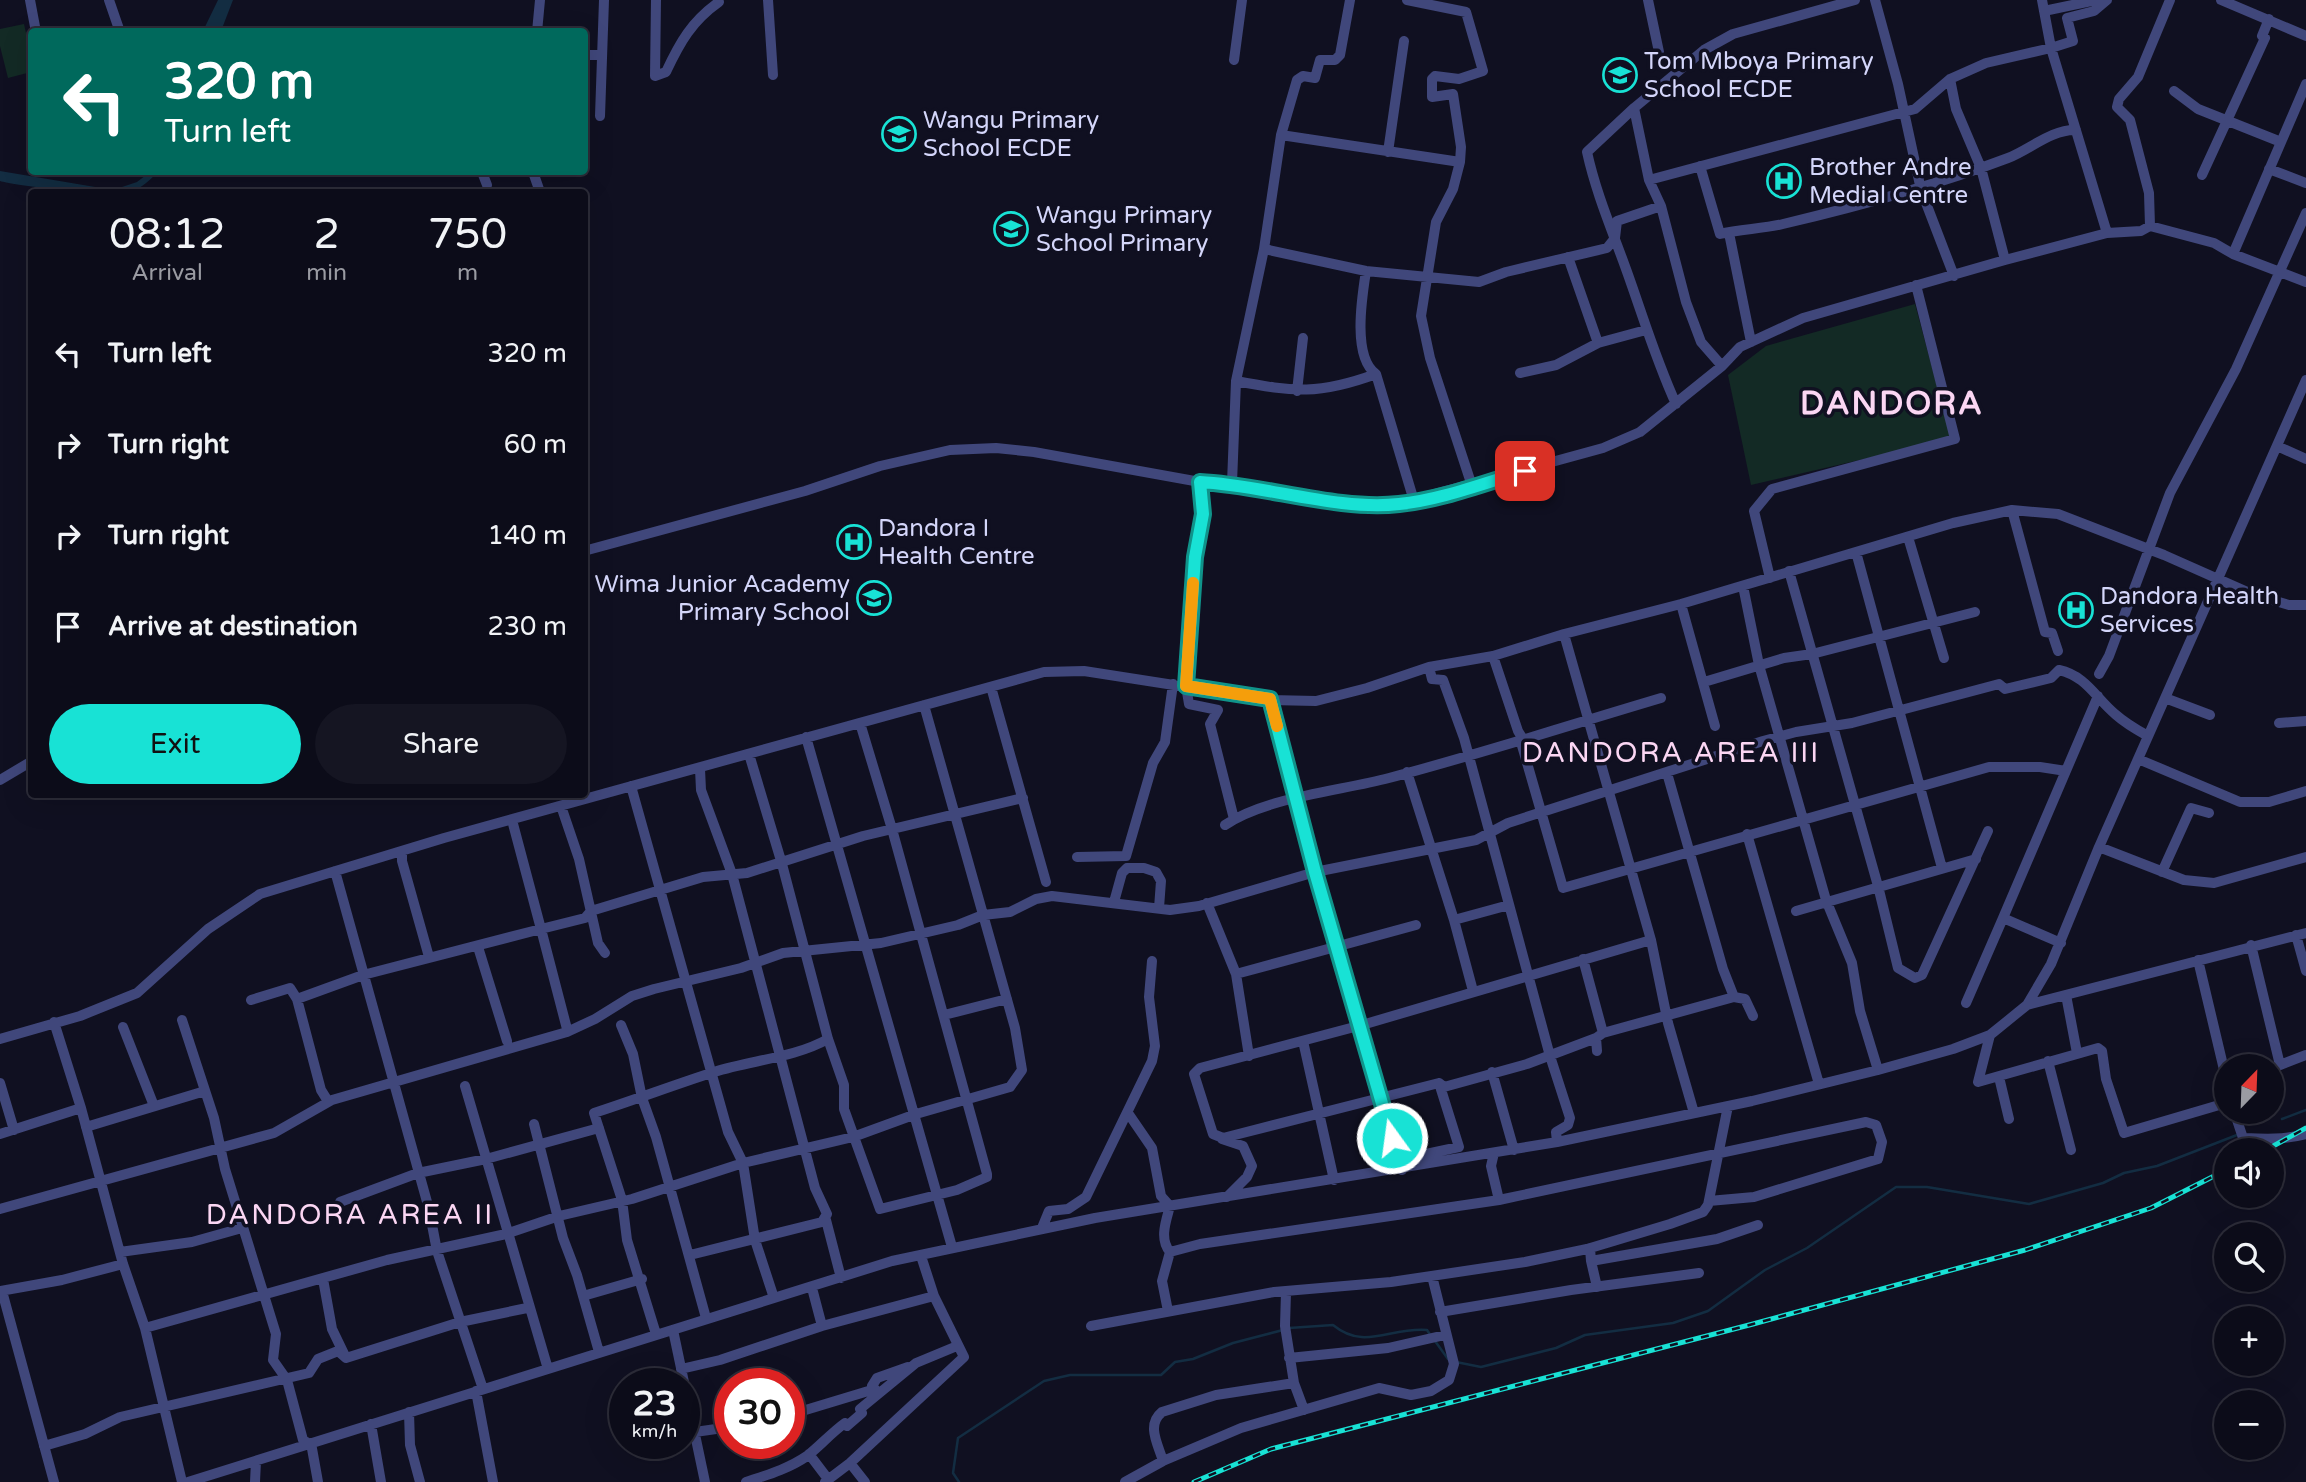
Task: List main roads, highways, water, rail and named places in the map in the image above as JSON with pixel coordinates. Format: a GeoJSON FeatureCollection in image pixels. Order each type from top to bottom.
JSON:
{"type":"FeatureCollection","features":[{"type":"Feature","properties":{"kind":"water"},"geometry":{"type":"Polygon","coordinates":[[[218,0],[233,0],[222,28],[204,28],[218,0]]]}},
{"type":"Feature","properties":{"kind":"water"},"geometry":{"type":"Polygon","coordinates":[[[0,171],[107,189],[58,189],[0,181],[0,171]]]}},
{"type":"Feature","properties":{"kind":"water"},"geometry":{"type":"Polygon","coordinates":[[[146,175],[154,175],[138,188],[116,189],[137,182],[146,175]]]}},
{"type":"Feature","properties":{"kind":"waterway"},"geometry":{"type":"LineString","coordinates":[[2284,1118],[2306,1110]]}},
{"type":"Feature","properties":{"kind":"waterway"},"geometry":{"type":"LineString","coordinates":[[1456,1362],[1481,1367],[1556,1348],[1585,1335],[1673,1323],[1708,1311],[1765,1270],[1807,1248],[1896,1187],[1927,1187],[2029,1204],[2103,1183],[2124,1173],[2157,1166],[2237,1135]]}},
{"type":"Feature","properties":{"kind":"waterway"},"geometry":{"type":"LineString","coordinates":[[1289,1328],[1333,1325],[1345,1333],[1367,1337],[1427,1330],[1431,1336]]}},
{"type":"Feature","properties":{"kind":"waterway"},"geometry":{"type":"LineString","coordinates":[[959,1482],[953,1473],[958,1438],[1044,1381],[1070,1375],[1161,1375],[1175,1362],[1193,1359],[1233,1343],[1283,1330]]}},
{"type":"Feature","properties":{"kind":"waterway"},"geometry":{"type":"LineString","coordinates":[[1435,1341],[1448,1359]]}},
{"type":"Feature","properties":{"kind":"railway"},"geometry":{"type":"LineString","coordinates":[[2284,1140],[2306,1128]]}},
{"type":"Feature","properties":{"kind":"railway"},"geometry":{"type":"LineString","coordinates":[[1194,1482],[1271,1449],[1753,1324],[2025,1250],[2151,1208],[2214,1176]]}},
{"type":"Feature","properties":{"kind":"place","name":"Tom Mboya Primary School ECDE"},"geometry":{"type":"Point","coordinates":[1620,75]}},
{"type":"Feature","properties":{"kind":"place","name":"Wangu Primary School ECDE"},"geometry":{"type":"Point","coordinates":[899,134]}},
{"type":"Feature","properties":{"kind":"place","name":"Brother Andre Medial Centre"},"geometry":{"type":"Point","coordinates":[1784,181]}},
{"type":"Feature","properties":{"kind":"place","name":"Wangu Primary School Primary"},"geometry":{"type":"Point","coordinates":[1011,229]}},
{"type":"Feature","properties":{"kind":"place","name":"Dandora I Health Centre"},"geometry":{"type":"Point","coordinates":[854,542]}},
{"type":"Feature","properties":{"kind":"place","name":"Wima Junior Academy Primary School"},"geometry":{"type":"Point","coordinates":[874,598]}},
{"type":"Feature","properties":{"kind":"place","name":"Dandora Health Services"},"geometry":{"type":"Point","coordinates":[2076,610]}},
{"type":"Feature","properties":{"kind":"district","name":"DANDORA"},"geometry":{"type":"Point","coordinates":[1892,403]}},
{"type":"Feature","properties":{"kind":"district","name":"DANDORA AREA III"},"geometry":{"type":"Point","coordinates":[1671,752]}},
{"type":"Feature","properties":{"kind":"district","name":"DANDORA AREA II"},"geometry":{"type":"Point","coordinates":[350,1214]}}]}
